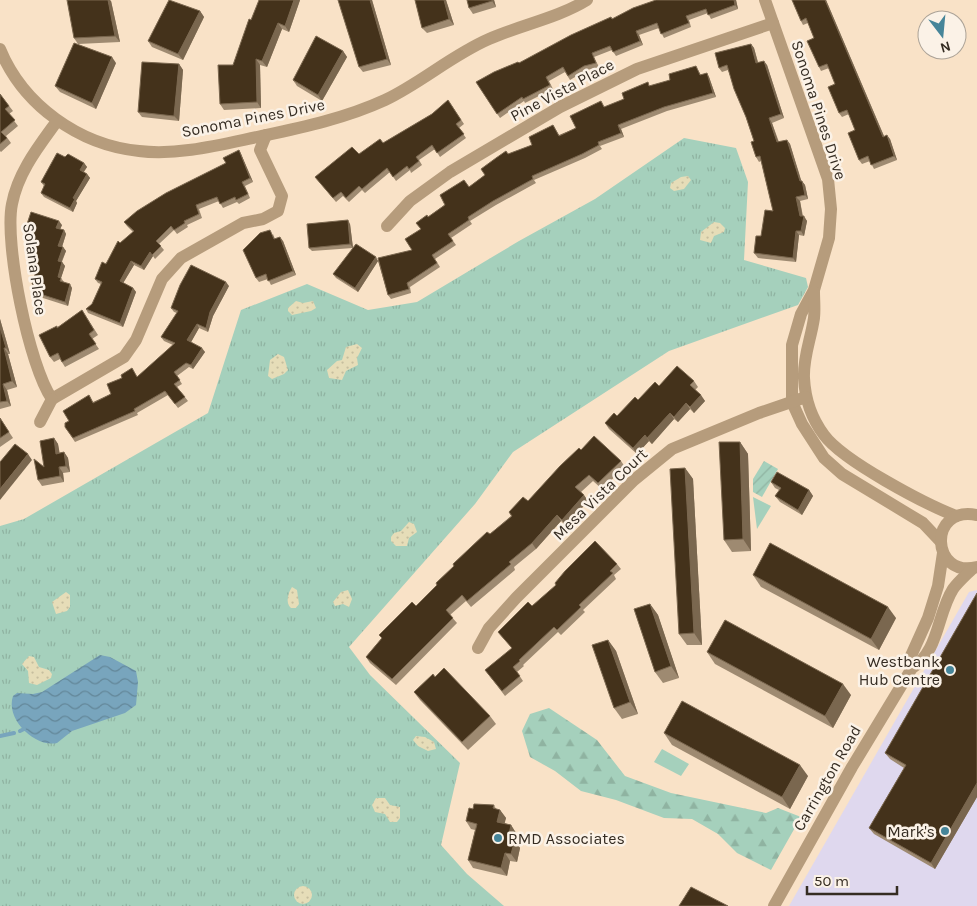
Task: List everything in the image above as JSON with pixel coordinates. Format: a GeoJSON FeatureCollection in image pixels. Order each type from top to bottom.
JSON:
{"type":"FeatureCollection","features":[{"type":"Feature","properties":{"kind":"street","name":"Sonoma Pines Drive"},"geometry":{"type":"LineString","coordinates":[[0,49],[18,80],[44,111],[57,121],[93,139],[120,148],[141,152],[188,150],[266,136],[342,117],[385,100],[488,39],[587,0]]}},
{"type":"Feature","properties":{"kind":"street","name":"Sonoma Pines Drive"},"geometry":{"type":"LineString","coordinates":[[765,0],[828,178],[831,209],[829,238],[814,290],[801,314],[792,345],[790,375],[792,402],[802,424],[824,458],[842,474],[923,523],[955,566],[974,568]]}},
{"type":"Feature","properties":{"kind":"street","name":"Pine Vista Place"},"geometry":{"type":"LineString","coordinates":[[387,226],[410,201],[450,172],[560,107],[637,69],[773,23]]}},
{"type":"Feature","properties":{"kind":"street","name":"Solana Place"},"geometry":{"type":"LineString","coordinates":[[52,399],[44,388],[30,343],[20,297],[11,236],[12,204],[24,169],[57,121]]}},
{"type":"Feature","properties":{"kind":"street"},"geometry":{"type":"LineString","coordinates":[[40,422],[52,399],[124,357],[136,340],[162,279],[181,258],[243,223],[262,219],[278,210],[282,196],[260,150],[266,136]]}},
{"type":"Feature","properties":{"kind":"street","name":"Sonoma Pines Drive"},"geometry":{"type":"LineString","coordinates":[[814,290],[814,319],[804,362],[806,397],[824,435],[834,447],[933,507],[956,516]]}},
{"type":"Feature","properties":{"kind":"street","name":"Mesa Vista Court"},"geometry":{"type":"LineString","coordinates":[[478,648],[489,628],[516,598],[634,480],[672,449],[759,412],[806,397]]}},
{"type":"Feature","properties":{"kind":"street"},"geometry":{"type":"LineString","coordinates":[[942,547],[945,526],[956,516],[974,513]]}},
{"type":"Feature","properties":{"kind":"street","name":"Carrington Road"},"geometry":{"type":"LineString","coordinates":[[912,668],[910,658],[928,618],[938,586],[942,547]]}},
{"type":"Feature","properties":{"kind":"street","name":"Carrington Road"},"geometry":{"type":"LineString","coordinates":[[774,906],[819,824],[912,668],[922,662],[937,633],[953,590],[974,568]]}},
{"type":"Feature","properties":{"kind":"shaded area","name":"Westbank Hub Centre"},"geometry":{"type":"Polygon","coordinates":[[[977,590],[977,906],[789,906],[969,592],[977,590]]]}},
{"type":"Feature","properties":{"kind":"green space"},"geometry":{"type":"Polygon","coordinates":[[[684,138],[736,148],[748,182],[744,260],[806,278],[808,287],[798,305],[669,351],[513,452],[475,504],[349,647],[370,675],[460,763],[441,845],[467,874],[504,906],[0,906],[0,526],[24,519],[208,413],[241,310],[307,284],[368,310],[417,302],[519,241],[595,199],[684,138]]]}},
{"type":"Feature","properties":{"kind":"green space"},"geometry":{"type":"Polygon","coordinates":[[[764,461],[778,469],[762,497],[753,492],[753,479],[764,461]]]}},
{"type":"Feature","properties":{"kind":"green space"},"geometry":{"type":"Polygon","coordinates":[[[753,497],[771,506],[757,529],[753,497]]]}},
{"type":"Feature","properties":{"kind":"green space"},"geometry":{"type":"Polygon","coordinates":[[[549,708],[597,740],[625,776],[671,793],[766,813],[778,808],[801,817],[771,870],[737,853],[718,834],[692,819],[664,818],[616,800],[581,791],[555,771],[530,757],[522,731],[530,714],[549,708]]]}},
{"type":"Feature","properties":{"kind":"green space"},"geometry":{"type":"Polygon","coordinates":[[[662,749],[689,764],[681,776],[654,762],[662,749]]]}},
{"type":"Feature","properties":{"kind":"sand"},"geometry":{"type":"Polygon","coordinates":[[[688,176],[691,180],[684,189],[674,191],[670,188],[671,183],[681,177],[688,176]]]}},
{"type":"Feature","properties":{"kind":"sand"},"geometry":{"type":"Polygon","coordinates":[[[714,222],[720,223],[725,228],[724,232],[714,236],[711,243],[700,240],[701,232],[714,222]]]}},
{"type":"Feature","properties":{"kind":"sand"},"geometry":{"type":"Polygon","coordinates":[[[296,301],[303,303],[313,301],[316,308],[292,315],[288,308],[296,301]]]}},
{"type":"Feature","properties":{"kind":"sand"},"geometry":{"type":"Polygon","coordinates":[[[357,344],[362,348],[357,358],[358,365],[346,371],[342,380],[329,378],[327,370],[337,361],[342,360],[346,347],[357,344]]]}},
{"type":"Feature","properties":{"kind":"sand"},"geometry":{"type":"Polygon","coordinates":[[[278,354],[284,357],[288,370],[284,374],[272,379],[268,376],[270,360],[278,354]]]}},
{"type":"Feature","properties":{"kind":"sand"},"geometry":{"type":"Polygon","coordinates":[[[409,522],[414,524],[417,532],[409,538],[407,546],[396,546],[391,541],[391,537],[394,533],[401,531],[409,522]]]}},
{"type":"Feature","properties":{"kind":"sand"},"geometry":{"type":"Polygon","coordinates":[[[292,587],[297,590],[299,604],[296,608],[291,608],[288,603],[288,595],[292,587]]]}},
{"type":"Feature","properties":{"kind":"sand"},"geometry":{"type":"Polygon","coordinates":[[[348,590],[352,599],[349,607],[343,604],[335,606],[333,602],[341,592],[348,590]]]}},
{"type":"Feature","properties":{"kind":"sand"},"geometry":{"type":"Polygon","coordinates":[[[66,592],[70,595],[70,607],[67,611],[56,614],[52,602],[66,592]]]}},
{"type":"Feature","properties":{"kind":"sand"},"geometry":{"type":"Polygon","coordinates":[[[29,656],[34,657],[39,667],[49,670],[52,674],[51,678],[37,685],[29,683],[28,671],[22,664],[29,656]]]}},
{"type":"Feature","properties":{"kind":"sand"},"geometry":{"type":"Polygon","coordinates":[[[416,736],[425,737],[434,742],[436,749],[428,751],[418,746],[413,740],[416,736]]]}},
{"type":"Feature","properties":{"kind":"sand"},"geometry":{"type":"Polygon","coordinates":[[[376,798],[385,798],[390,805],[400,807],[400,818],[397,822],[390,822],[385,814],[375,812],[372,805],[376,798]]]}},
{"type":"Feature","properties":{"kind":"sand"},"geometry":{"type":"Polygon","coordinates":[[[303,886],[309,889],[312,895],[309,901],[303,904],[297,901],[294,895],[297,889],[303,886]]]}},
{"type":"Feature","properties":{"kind":"water"},"geometry":{"type":"Polygon","coordinates":[[[100,655],[110,657],[136,671],[138,682],[136,705],[125,713],[72,731],[57,743],[40,741],[24,730],[13,714],[13,696],[17,693],[33,694],[42,692],[100,655]]]}},
{"type":"Feature","properties":{"kind":"building"},"geometry":{"type":"Polygon","coordinates":[[[67,0],[108,0],[115,36],[74,38],[67,0]]]}},
{"type":"Feature","properties":{"kind":"building"},"geometry":{"type":"Polygon","coordinates":[[[169,0],[200,11],[178,54],[148,41],[169,0]]]}},
{"type":"Feature","properties":{"kind":"building"},"geometry":{"type":"Polygon","coordinates":[[[259,0],[294,0],[285,26],[278,23],[262,61],[256,59],[257,102],[220,104],[218,65],[233,65],[249,19],[251,20],[259,0]]]}},
{"type":"Feature","properties":{"kind":"building"},"geometry":{"type":"Polygon","coordinates":[[[338,0],[370,0],[387,59],[359,67],[338,0]]]}},
{"type":"Feature","properties":{"kind":"building"},"geometry":{"type":"Polygon","coordinates":[[[415,0],[444,0],[449,19],[422,28],[415,0]]]}},
{"type":"Feature","properties":{"kind":"building"},"geometry":{"type":"Polygon","coordinates":[[[467,0],[492,0],[492,1],[469,8],[467,0]]]}},
{"type":"Feature","properties":{"kind":"building"},"geometry":{"type":"Polygon","coordinates":[[[656,0],[734,0],[735,5],[708,15],[706,9],[686,16],[689,23],[661,34],[657,23],[636,31],[640,41],[613,52],[610,46],[592,53],[596,63],[584,66],[568,76],[563,67],[546,77],[550,85],[523,99],[522,97],[497,114],[476,82],[494,72],[519,63],[571,35],[656,0]]]}},
{"type":"Feature","properties":{"kind":"building"},"geometry":{"type":"Polygon","coordinates":[[[792,0],[825,0],[883,137],[887,135],[894,156],[871,165],[868,156],[859,160],[848,133],[855,130],[847,110],[839,113],[828,87],[835,84],[827,64],[819,67],[807,41],[814,38],[806,18],[801,21],[792,0]]]}},
{"type":"Feature","properties":{"kind":"building"},"geometry":{"type":"Polygon","coordinates":[[[316,36],[343,51],[318,95],[293,80],[316,36]]]}},
{"type":"Feature","properties":{"kind":"building"},"geometry":{"type":"Polygon","coordinates":[[[74,43],[112,57],[92,103],[55,86],[74,43]]]}},
{"type":"Feature","properties":{"kind":"building"},"geometry":{"type":"Polygon","coordinates":[[[751,44],[756,63],[764,61],[781,114],[769,118],[777,142],[787,140],[800,181],[802,181],[805,195],[796,197],[800,216],[804,216],[801,231],[796,231],[793,258],[754,253],[756,236],[761,236],[765,210],[773,211],[760,156],[756,157],[751,142],[754,141],[727,65],[719,68],[715,53],[751,44]]]}},
{"type":"Feature","properties":{"kind":"building"},"geometry":{"type":"Polygon","coordinates":[[[142,62],[179,64],[174,116],[138,112],[142,62]]]}},
{"type":"Feature","properties":{"kind":"building"},"geometry":{"type":"Polygon","coordinates":[[[696,66],[700,75],[707,73],[713,93],[664,107],[618,125],[621,133],[598,142],[599,145],[582,154],[532,176],[533,179],[468,217],[469,220],[448,234],[453,241],[432,255],[437,263],[407,283],[409,289],[388,295],[378,258],[412,250],[405,239],[421,229],[416,223],[445,205],[440,195],[464,180],[469,187],[485,175],[481,169],[506,151],[508,154],[532,145],[529,137],[553,125],[559,136],[576,128],[570,116],[601,101],[604,107],[624,99],[622,93],[648,82],[649,86],[670,80],[669,74],[696,66]]]}},
{"type":"Feature","properties":{"kind":"building"},"geometry":{"type":"Polygon","coordinates":[[[0,94],[9,106],[5,109],[15,120],[1,132],[7,138],[0,144],[0,94]]]}},
{"type":"Feature","properties":{"kind":"building"},"geometry":{"type":"Polygon","coordinates":[[[448,100],[461,120],[456,124],[464,134],[437,153],[432,145],[416,157],[419,161],[409,169],[407,166],[393,177],[387,168],[362,189],[359,186],[346,198],[341,192],[333,198],[315,177],[352,147],[359,154],[380,139],[383,143],[432,114],[448,100]]]}},
{"type":"Feature","properties":{"kind":"building"},"geometry":{"type":"Polygon","coordinates":[[[239,150],[250,178],[242,182],[248,194],[236,200],[235,197],[220,204],[217,197],[196,205],[199,214],[184,221],[185,223],[174,230],[171,226],[156,241],[161,246],[152,255],[150,252],[141,266],[131,261],[120,281],[133,288],[120,323],[86,309],[92,304],[102,282],[95,279],[102,262],[106,264],[118,241],[120,243],[134,231],[124,222],[137,211],[166,193],[226,163],[223,158],[239,150]]]}},
{"type":"Feature","properties":{"kind":"building"},"geometry":{"type":"Polygon","coordinates":[[[57,153],[65,157],[68,154],[84,163],[80,170],[87,174],[73,198],[75,199],[70,208],[41,193],[45,184],[41,182],[57,153]]]}},
{"type":"Feature","properties":{"kind":"building"},"geometry":{"type":"Polygon","coordinates":[[[31,212],[59,221],[56,228],[64,230],[58,246],[63,247],[58,261],[62,262],[58,277],[61,278],[60,281],[70,284],[65,302],[40,294],[42,286],[32,284],[38,265],[31,263],[35,252],[26,249],[33,229],[26,227],[31,212]]]}},
{"type":"Feature","properties":{"kind":"building"},"geometry":{"type":"Polygon","coordinates":[[[348,220],[350,244],[309,248],[307,224],[348,220]]]}},
{"type":"Feature","properties":{"kind":"building"},"geometry":{"type":"Polygon","coordinates":[[[270,230],[274,239],[280,237],[293,271],[268,281],[266,274],[256,278],[243,250],[260,233],[270,230]]]}},
{"type":"Feature","properties":{"kind":"building"},"geometry":{"type":"Polygon","coordinates":[[[356,244],[376,257],[355,288],[333,274],[356,244]]]}},
{"type":"Feature","properties":{"kind":"building"},"geometry":{"type":"Polygon","coordinates":[[[191,265],[226,282],[210,312],[206,328],[197,324],[187,340],[202,348],[191,365],[186,363],[174,372],[180,380],[174,384],[185,397],[175,404],[165,391],[134,409],[135,411],[73,438],[65,427],[65,423],[69,421],[63,411],[89,395],[93,403],[111,394],[107,384],[122,378],[121,375],[132,368],[137,377],[175,343],[161,337],[178,311],[171,308],[180,285],[191,265]]]}},
{"type":"Feature","properties":{"kind":"building"},"geometry":{"type":"Polygon","coordinates":[[[82,310],[94,330],[89,334],[96,344],[62,362],[58,353],[50,357],[39,335],[57,326],[57,328],[82,310]]]}},
{"type":"Feature","properties":{"kind":"building"},"geometry":{"type":"Polygon","coordinates":[[[0,327],[12,381],[3,384],[7,401],[0,402],[0,327]]]}},
{"type":"Feature","properties":{"kind":"building"},"geometry":{"type":"Polygon","coordinates":[[[677,366],[694,381],[690,385],[701,395],[690,407],[686,403],[674,417],[670,413],[647,438],[645,435],[633,448],[605,423],[614,413],[617,416],[635,397],[638,400],[655,382],[659,386],[677,366]]]}},
{"type":"Feature","properties":{"kind":"building"},"geometry":{"type":"Polygon","coordinates":[[[0,418],[9,432],[0,438],[0,418]]]}},
{"type":"Feature","properties":{"kind":"building"},"geometry":{"type":"Polygon","coordinates":[[[594,436],[621,461],[598,483],[589,475],[575,487],[584,495],[562,520],[557,515],[532,543],[509,562],[511,564],[467,601],[462,595],[446,610],[453,618],[392,679],[366,657],[382,638],[379,635],[412,602],[416,606],[454,566],[453,564],[487,532],[490,534],[512,516],[509,512],[523,497],[528,501],[560,466],[579,448],[581,450],[594,436]]]}},
{"type":"Feature","properties":{"kind":"building"},"geometry":{"type":"Polygon","coordinates":[[[54,438],[56,454],[64,452],[66,466],[59,467],[60,476],[38,480],[34,459],[44,467],[40,441],[54,438]]]}},
{"type":"Feature","properties":{"kind":"building"},"geometry":{"type":"Polygon","coordinates":[[[719,442],[740,442],[743,539],[724,540],[719,442]]]}},
{"type":"Feature","properties":{"kind":"building"},"geometry":{"type":"Polygon","coordinates":[[[15,444],[28,454],[0,489],[0,462],[15,444]]]}},
{"type":"Feature","properties":{"kind":"building"},"geometry":{"type":"Polygon","coordinates":[[[685,468],[694,633],[679,634],[670,469],[685,468]]]}},
{"type":"Feature","properties":{"kind":"building"},"geometry":{"type":"Polygon","coordinates":[[[777,472],[809,490],[798,510],[775,496],[781,488],[771,482],[777,472]]]}},
{"type":"Feature","properties":{"kind":"building"},"geometry":{"type":"Polygon","coordinates":[[[595,541],[617,564],[610,571],[613,573],[579,605],[581,607],[557,630],[554,627],[519,660],[513,667],[520,676],[502,691],[485,670],[512,648],[498,632],[528,602],[532,606],[556,585],[555,583],[565,571],[595,541]]]}},
{"type":"Feature","properties":{"kind":"building"},"geometry":{"type":"Polygon","coordinates":[[[770,543],[888,607],[871,639],[753,575],[770,543]]]}},
{"type":"Feature","properties":{"kind":"building"},"geometry":{"type":"Polygon","coordinates":[[[977,593],[977,783],[931,863],[869,828],[906,765],[885,753],[977,593]]]}},
{"type":"Feature","properties":{"kind":"building"},"geometry":{"type":"Polygon","coordinates":[[[650,604],[671,666],[655,672],[634,609],[650,604]]]}},
{"type":"Feature","properties":{"kind":"building"},"geometry":{"type":"Polygon","coordinates":[[[725,620],[843,684],[825,716],[707,652],[725,620]]]}},
{"type":"Feature","properties":{"kind":"building"},"geometry":{"type":"Polygon","coordinates":[[[608,640],[630,702],[614,708],[592,645],[608,640]]]}},
{"type":"Feature","properties":{"kind":"building"},"geometry":{"type":"Polygon","coordinates":[[[444,668],[490,716],[462,742],[414,692],[433,674],[435,677],[444,668]]]}},
{"type":"Feature","properties":{"kind":"building"},"geometry":{"type":"Polygon","coordinates":[[[682,701],[800,765],[782,797],[664,733],[682,701]]]}},
{"type":"Feature","properties":{"kind":"building","name":"RMD Associates"},"geometry":{"type":"Polygon","coordinates":[[[474,804],[494,805],[493,808],[500,810],[497,822],[511,825],[508,838],[515,840],[511,854],[505,853],[501,868],[468,860],[477,824],[466,821],[469,808],[473,809],[474,804]]]}},
{"type":"Feature","properties":{"kind":"building"},"geometry":{"type":"Polygon","coordinates":[[[691,887],[728,906],[679,906],[691,887]]]}},
{"type":"Feature","properties":{"kind":"waterway"},"geometry":{"type":"LineString","coordinates":[[20,731],[24,729]]}},
{"type":"Feature","properties":{"kind":"waterway"},"geometry":{"type":"LineString","coordinates":[[0,736],[14,733]]}},
{"type":"Feature","properties":{"kind":"place","name":"Westbank Hub Centre"},"geometry":{"type":"Point","coordinates":[950,670]}},
{"type":"Feature","properties":{"kind":"place","name":"Mark's"},"geometry":{"type":"Point","coordinates":[945,831]}},
{"type":"Feature","properties":{"kind":"place","name":"RMD Associates"},"geometry":{"type":"Point","coordinates":[498,838]}}]}
